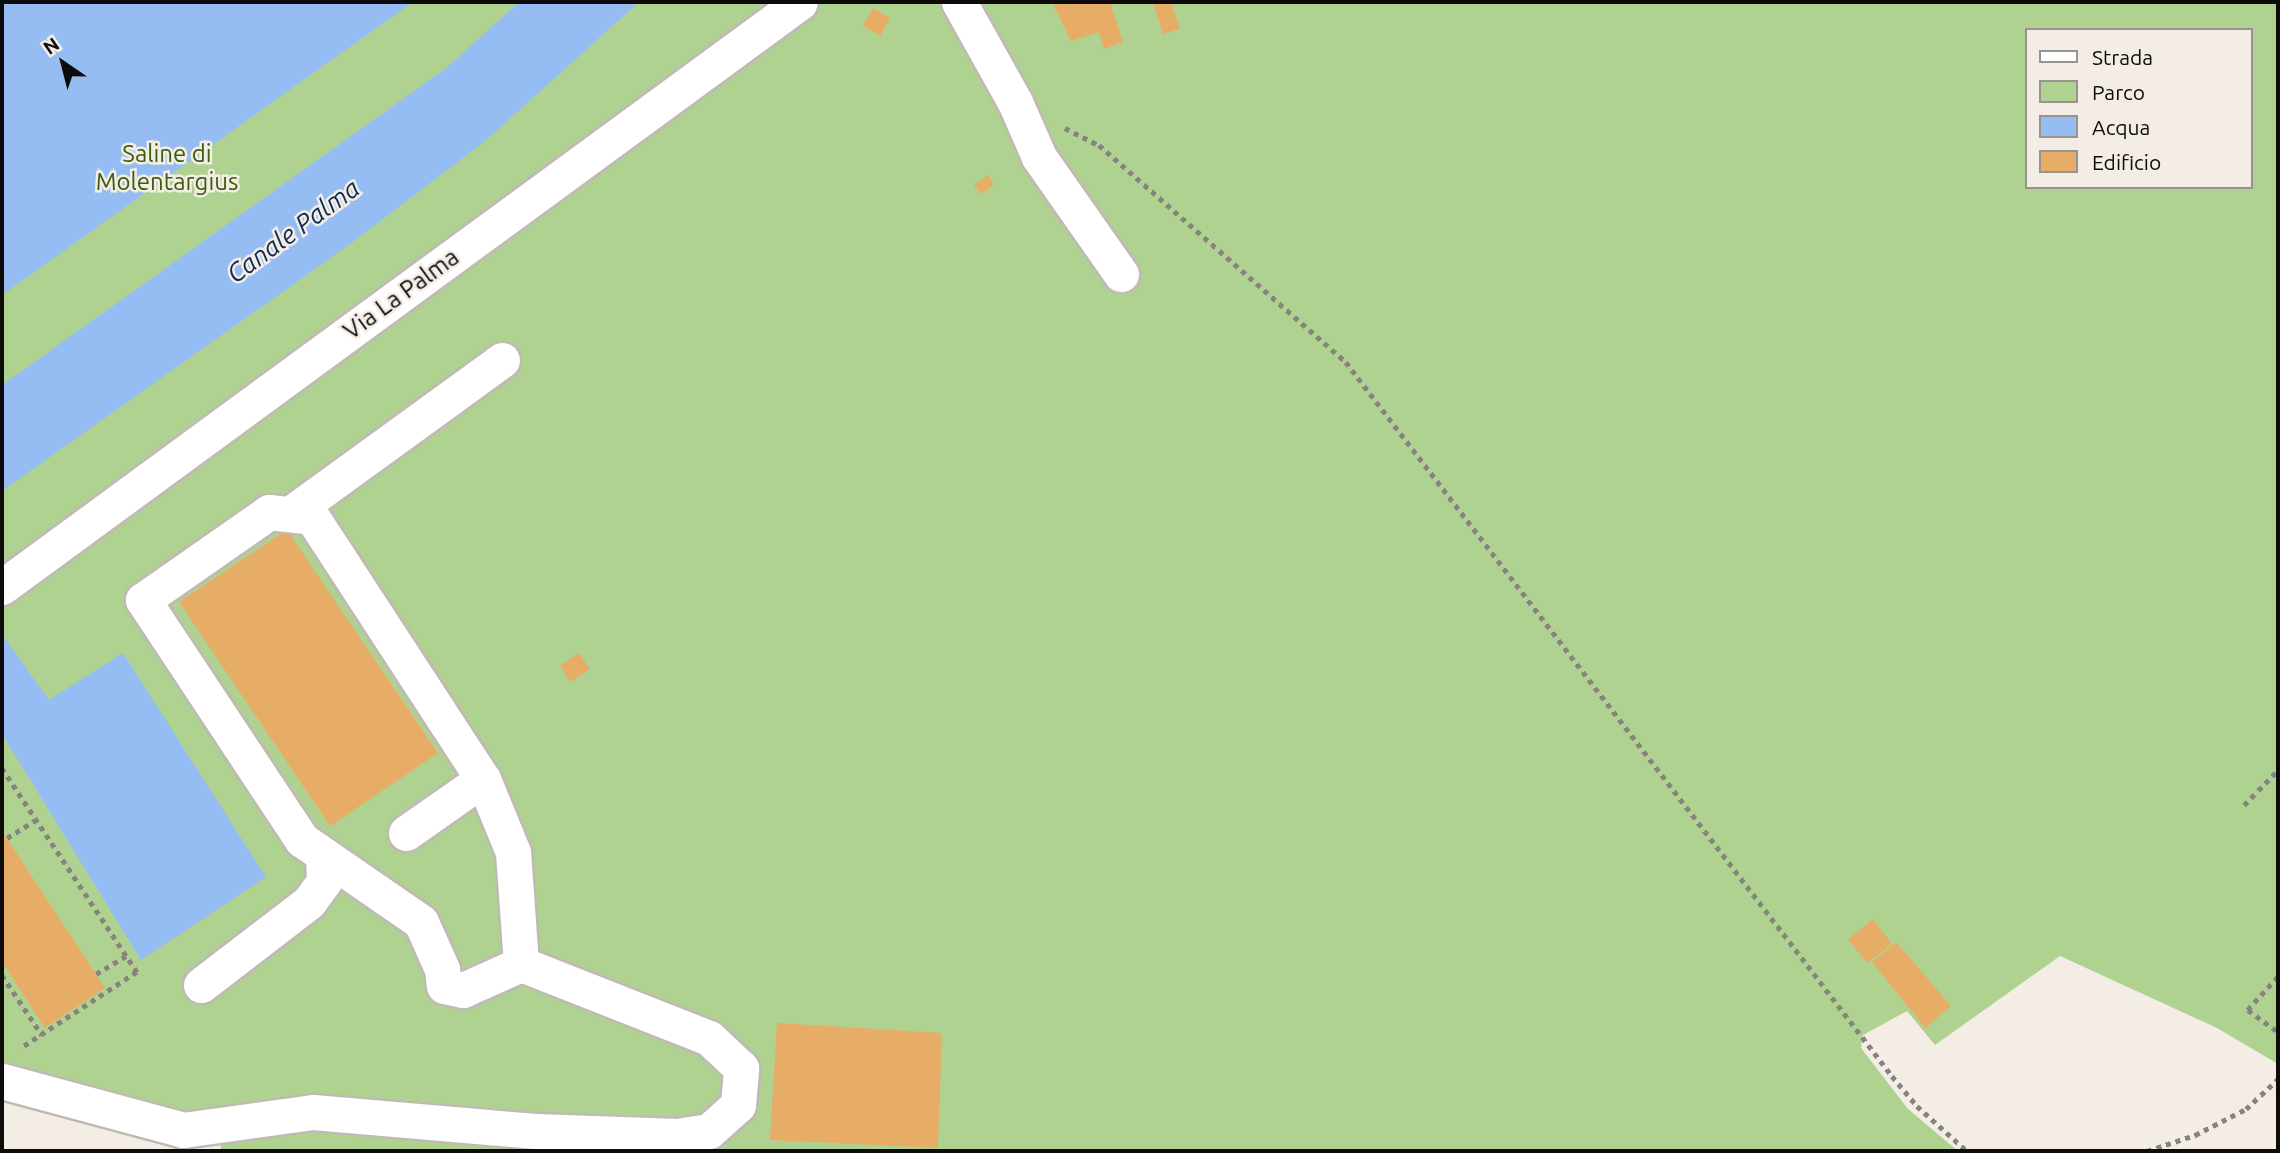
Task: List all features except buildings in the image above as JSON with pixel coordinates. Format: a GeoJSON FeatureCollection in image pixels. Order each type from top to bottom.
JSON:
{"type":"FeatureCollection","features":[{"type":"Feature","properties":{"kind":"street","name":"Via La Palma"},"geometry":{"type":"LineString","coordinates":[[2,587],[800,2]]}},
{"type":"Feature","properties":{"kind":"street"},"geometry":{"type":"LineString","coordinates":[[959,2],[1015,102],[1039,157],[1121,274]]}},
{"type":"Feature","properties":{"kind":"street"},"geometry":{"type":"LineString","coordinates":[[290,514],[502,360]]}},
{"type":"Feature","properties":{"kind":"street"},"geometry":{"type":"LineString","coordinates":[[2,1081],[183,1130],[313,1112],[535,1131],[677,1136],[709,1131],[738,1105],[741,1068],[709,1038],[521,964],[463,990],[444,986],[442,969],[421,922],[302,841],[143,600],[269,512],[312,517],[333,543],[483,779],[513,852],[521,964]]}},
{"type":"Feature","properties":{"kind":"street"},"geometry":{"type":"LineString","coordinates":[[406,833],[483,779]]}},
{"type":"Feature","properties":{"kind":"street"},"geometry":{"type":"LineString","coordinates":[[201,985],[309,902],[324,881],[323,855]]}},
{"type":"Feature","properties":{"kind":"path"},"geometry":{"type":"LineString","coordinates":[[1015,102],[1099,145],[1346,362],[1892,1076],[1917,1106],[1967,1151]]}},
{"type":"Feature","properties":{"kind":"path"},"geometry":{"type":"LineString","coordinates":[[2,768],[136,972],[18,1051]]}},
{"type":"Feature","properties":{"kind":"path"},"geometry":{"type":"LineString","coordinates":[[2244,805],[2278,770]]}},
{"type":"Feature","properties":{"kind":"path"},"geometry":{"type":"LineString","coordinates":[[7,838],[36,820]]}},
{"type":"Feature","properties":{"kind":"path"},"geometry":{"type":"LineString","coordinates":[[96,974],[126,956]]}},
{"type":"Feature","properties":{"kind":"path"},"geometry":{"type":"LineString","coordinates":[[2,975],[42,1035]]}},
{"type":"Feature","properties":{"kind":"path"},"geometry":{"type":"LineString","coordinates":[[2278,977],[2248,1010],[2278,1032]]}},
{"type":"Feature","properties":{"kind":"path"},"geometry":{"type":"LineString","coordinates":[[2147,1151],[2195,1135],[2246,1109],[2278,1079]]}},
{"type":"Feature","properties":{"kind":"green space","name":"Saline di Molentargius"},"geometry":{"type":"Polygon","coordinates":[[[2,2],[2278,2],[2278,1064],[2217,1028],[2060,956],[1935,1045],[1907,1011],[1863,1035],[1861,1048],[1908,1109],[1958,1151],[221,1151],[219,1125],[2,1081],[2,2]]]}},
{"type":"Feature","properties":{"kind":"water"},"geometry":{"type":"Polygon","coordinates":[[[2,2],[413,2],[2,295],[2,2]]]}},
{"type":"Feature","properties":{"kind":"water","name":"Canale Palma"},"geometry":{"type":"Polygon","coordinates":[[[519,2],[639,2],[484,142],[350,244],[2,491],[2,385],[445,69],[519,2]]]}},
{"type":"Feature","properties":{"kind":"water"},"geometry":{"type":"Polygon","coordinates":[[[2,634],[49,700],[123,653],[266,877],[141,960],[2,734],[2,634]]]}}]}
